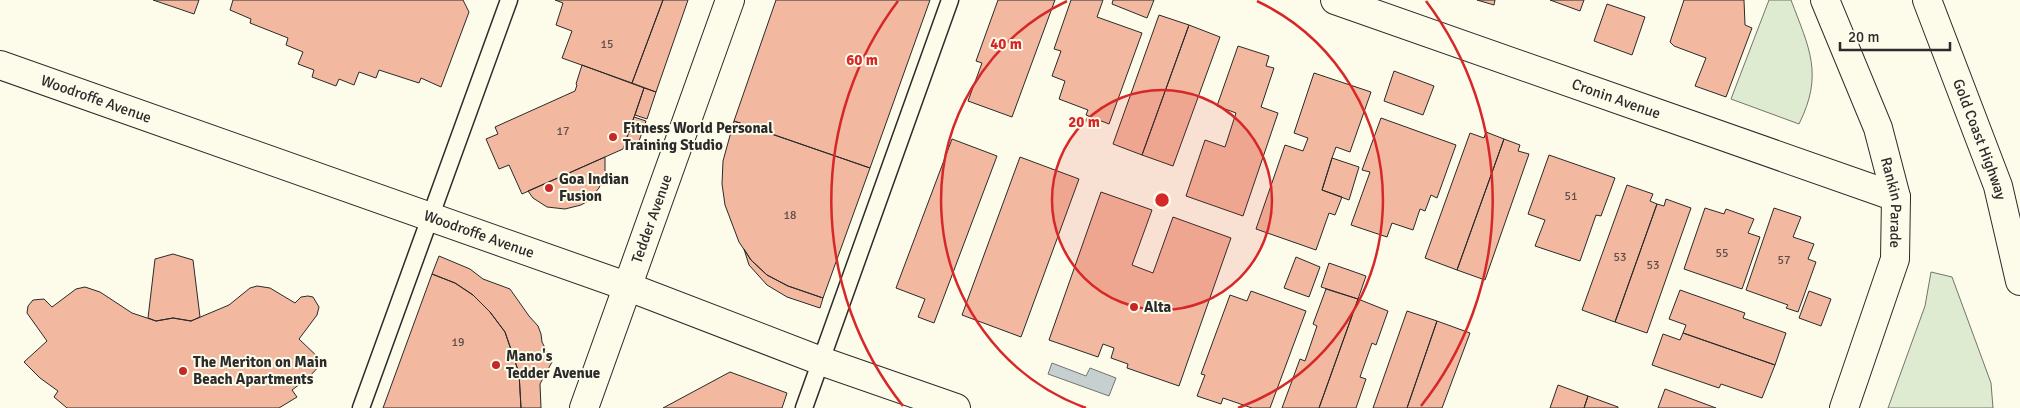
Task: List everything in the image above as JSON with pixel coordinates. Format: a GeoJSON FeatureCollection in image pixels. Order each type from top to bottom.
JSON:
{"type":"FeatureCollection","features":[{"type":"Feature","properties":{"kind":"main road","name":"Tedder Avenue"},"geometry":{"type":"LineString","coordinates":[[584,408],[626,286],[730,0]]}},
{"type":"Feature","properties":{"kind":"main road","name":"Cronin Avenue"},"geometry":{"type":"LineString","coordinates":[[1335,0],[1896,197]]}},
{"type":"Feature","properties":{"kind":"main road","name":"Rankin Parade"},"geometry":{"type":"LineString","coordinates":[[1825,0],[1878,128],[1896,197],[1895,259],[1844,408]]}},
{"type":"Feature","properties":{"kind":"main road","name":"Gold Coast Highway"},"geometry":{"type":"LineString","coordinates":[[1927,0],[1998,186],[2020,281]]}},
{"type":"Feature","properties":{"kind":"main road","name":"Woodroffe Avenue"},"geometry":{"type":"LineString","coordinates":[[0,65],[626,286],[821,361],[956,408]]}},
{"type":"Feature","properties":{"kind":"lane"},"geometry":{"type":"LineString","coordinates":[[361,408],[508,0]]}},
{"type":"Feature","properties":{"kind":"lane"},"geometry":{"type":"LineString","coordinates":[[804,408],[950,0]]}},
{"type":"Feature","properties":{"kind":"green space"},"geometry":{"type":"Polygon","coordinates":[[[1769,0],[1791,0],[1808,47],[1812,75],[1811,90],[1807,106],[1799,124],[1731,99],[1769,0]]]}},
{"type":"Feature","properties":{"kind":"green space"},"geometry":{"type":"Polygon","coordinates":[[[1931,272],[1952,277],[1991,383],[1993,408],[1888,408],[1925,306],[1931,272]]]}},
{"type":"Feature","properties":{"kind":"shaded area"},"geometry":{"type":"Polygon","coordinates":[[[1052,363],[1086,376],[1090,368],[1116,378],[1109,396],[1048,374],[1052,363]]]}},
{"type":"Feature","properties":{"kind":"building"},"geometry":{"type":"Polygon","coordinates":[[[153,0],[199,0],[194,14],[153,0]]]}},
{"type":"Feature","properties":{"kind":"building"},"geometry":{"type":"Polygon","coordinates":[[[233,0],[463,0],[469,12],[441,87],[421,78],[419,83],[379,70],[376,78],[359,72],[354,85],[339,79],[336,86],[312,77],[314,70],[298,64],[303,52],[286,45],[288,38],[250,23],[251,19],[230,10],[233,0]]]}},
{"type":"Feature","properties":{"kind":"building"},"geometry":{"type":"Polygon","coordinates":[[[555,0],[663,0],[632,83],[562,58],[572,31],[556,25],[563,3],[555,0]]]}},
{"type":"Feature","properties":{"kind":"building"},"geometry":{"type":"Polygon","coordinates":[[[663,0],[688,0],[656,92],[632,83],[663,0]]]}},
{"type":"Feature","properties":{"kind":"building"},"geometry":{"type":"Polygon","coordinates":[[[776,0],[930,0],[870,168],[734,121],[776,0]]]}},
{"type":"Feature","properties":{"kind":"building"},"geometry":{"type":"Polygon","coordinates":[[[998,0],[1055,0],[1012,117],[968,101],[982,63],[976,61],[998,0]]]}},
{"type":"Feature","properties":{"kind":"building"},"geometry":{"type":"Polygon","coordinates":[[[1071,0],[1103,0],[1097,17],[1142,33],[1109,124],[1086,115],[1088,110],[1059,99],[1065,81],[1052,76],[1061,51],[1054,49],[1071,0]]]}},
{"type":"Feature","properties":{"kind":"building"},"geometry":{"type":"Polygon","coordinates":[[[1113,0],[1154,0],[1147,18],[1112,4],[1113,0]]]}},
{"type":"Feature","properties":{"kind":"building"},"geometry":{"type":"Polygon","coordinates":[[[1477,0],[1495,0],[1494,5],[1477,0]]]}},
{"type":"Feature","properties":{"kind":"building"},"geometry":{"type":"Polygon","coordinates":[[[1550,0],[1584,0],[1580,11],[1550,0]]]}},
{"type":"Feature","properties":{"kind":"building"},"geometry":{"type":"Polygon","coordinates":[[[1684,0],[1744,0],[1745,25],[1752,28],[1726,97],[1695,86],[1706,58],[1674,46],[1670,42],[1684,0]]]}},
{"type":"Feature","properties":{"kind":"building"},"geometry":{"type":"Polygon","coordinates":[[[1607,4],[1645,17],[1632,55],[1594,41],[1607,4]]]}},
{"type":"Feature","properties":{"kind":"building"},"geometry":{"type":"Polygon","coordinates":[[[1159,15],[1189,25],[1142,155],[1113,144],[1159,15]]]}},
{"type":"Feature","properties":{"kind":"building"},"geometry":{"type":"Polygon","coordinates":[[[1189,25],[1220,37],[1173,166],[1142,155],[1189,25]]]}},
{"type":"Feature","properties":{"kind":"building"},"geometry":{"type":"Polygon","coordinates":[[[1238,46],[1269,56],[1266,66],[1274,68],[1261,107],[1278,113],[1243,216],[1186,196],[1205,140],[1225,147],[1236,113],[1217,106],[1238,46]]]}},
{"type":"Feature","properties":{"kind":"building"},"geometry":{"type":"Polygon","coordinates":[[[582,65],[644,88],[623,149],[522,194],[509,165],[499,169],[486,139],[498,134],[495,127],[575,91],[582,65]]]}},
{"type":"Feature","properties":{"kind":"building"},"geometry":{"type":"Polygon","coordinates":[[[1394,71],[1434,86],[1423,115],[1384,101],[1394,71]]]}},
{"type":"Feature","properties":{"kind":"building"},"geometry":{"type":"Polygon","coordinates":[[[1314,73],[1371,92],[1350,152],[1336,147],[1332,158],[1322,190],[1342,197],[1335,215],[1329,213],[1316,250],[1256,229],[1285,145],[1303,151],[1308,138],[1294,133],[1314,73]]]}},
{"type":"Feature","properties":{"kind":"building"},"geometry":{"type":"Polygon","coordinates":[[[644,88],[656,92],[647,119],[635,115],[644,88]]]}},
{"type":"Feature","properties":{"kind":"building"},"geometry":{"type":"Polygon","coordinates":[[[634,117],[646,121],[637,147],[625,143],[634,117]]]}},
{"type":"Feature","properties":{"kind":"building"},"geometry":{"type":"Polygon","coordinates":[[[1381,118],[1456,145],[1437,198],[1431,195],[1425,211],[1420,209],[1413,230],[1392,223],[1387,237],[1351,225],[1370,172],[1362,170],[1381,118]]]}},
{"type":"Feature","properties":{"kind":"building"},"geometry":{"type":"Polygon","coordinates":[[[734,121],[870,168],[823,298],[788,286],[767,275],[751,260],[739,242],[725,205],[722,184],[723,161],[734,121]]]}},
{"type":"Feature","properties":{"kind":"building"},"geometry":{"type":"Polygon","coordinates":[[[1486,132],[1504,139],[1457,270],[1425,258],[1470,133],[1484,138],[1486,132]]]}},
{"type":"Feature","properties":{"kind":"building"},"geometry":{"type":"Polygon","coordinates":[[[952,139],[997,156],[934,323],[918,317],[925,299],[896,288],[952,139]]]}},
{"type":"Feature","properties":{"kind":"building"},"geometry":{"type":"Polygon","coordinates":[[[1504,139],[1520,145],[1518,151],[1529,154],[1485,280],[1457,270],[1504,139]]]}},
{"type":"Feature","properties":{"kind":"building"},"geometry":{"type":"Polygon","coordinates":[[[1549,155],[1615,178],[1601,216],[1596,215],[1580,261],[1535,246],[1545,220],[1528,214],[1549,155]]]}},
{"type":"Feature","properties":{"kind":"building"},"geometry":{"type":"Polygon","coordinates":[[[605,157],[605,172],[599,188],[588,201],[581,205],[565,209],[547,207],[533,198],[528,191],[605,157]]]}},
{"type":"Feature","properties":{"kind":"building"},"geometry":{"type":"Polygon","coordinates":[[[1020,157],[1079,179],[1021,337],[962,315],[1020,157]]]}},
{"type":"Feature","properties":{"kind":"building"},"geometry":{"type":"Polygon","coordinates":[[[1332,158],[1359,167],[1349,200],[1322,190],[1332,158]]]}},
{"type":"Feature","properties":{"kind":"building"},"geometry":{"type":"Polygon","coordinates":[[[1627,185],[1653,194],[1650,201],[1657,204],[1615,322],[1582,310],[1627,185]]]}},
{"type":"Feature","properties":{"kind":"building","name":"Alta"},"geometry":{"type":"Polygon","coordinates":[[[1101,192],[1152,210],[1132,265],[1153,273],[1173,217],[1231,238],[1179,386],[1127,368],[1128,364],[1111,358],[1114,348],[1103,344],[1098,357],[1049,340],[1101,192]]]}},
{"type":"Feature","properties":{"kind":"building"},"geometry":{"type":"Polygon","coordinates":[[[1666,199],[1691,208],[1647,333],[1615,322],[1657,204],[1664,206],[1666,199]]]}},
{"type":"Feature","properties":{"kind":"building"},"geometry":{"type":"Polygon","coordinates":[[[1705,208],[1724,214],[1726,209],[1754,219],[1748,233],[1760,237],[1742,289],[1684,269],[1705,208]]]}},
{"type":"Feature","properties":{"kind":"building"},"geometry":{"type":"Polygon","coordinates":[[[1774,208],[1801,217],[1793,237],[1814,244],[1808,259],[1816,262],[1798,312],[1786,308],[1788,305],[1746,290],[1774,208]]]}},
{"type":"Feature","properties":{"kind":"building"},"geometry":{"type":"Polygon","coordinates":[[[744,249],[751,260],[767,275],[788,286],[823,298],[820,308],[787,297],[767,285],[749,265],[744,249]]]}},
{"type":"Feature","properties":{"kind":"building"},"geometry":{"type":"Polygon","coordinates":[[[173,254],[193,260],[200,317],[191,321],[173,318],[156,321],[148,318],[155,259],[173,254]]]}},
{"type":"Feature","properties":{"kind":"building"},"geometry":{"type":"Polygon","coordinates":[[[439,256],[470,269],[483,279],[510,289],[538,326],[542,342],[552,362],[540,384],[541,408],[521,408],[519,373],[505,332],[490,312],[473,295],[455,283],[432,274],[439,256]]]}},
{"type":"Feature","properties":{"kind":"building"},"geometry":{"type":"Polygon","coordinates":[[[1296,257],[1320,267],[1309,297],[1284,288],[1296,257]]]}},
{"type":"Feature","properties":{"kind":"building"},"geometry":{"type":"Polygon","coordinates":[[[1329,263],[1366,276],[1358,299],[1321,287],[1329,263]]]}},
{"type":"Feature","properties":{"kind":"building"},"geometry":{"type":"Polygon","coordinates":[[[432,274],[455,283],[473,295],[490,312],[505,332],[519,373],[521,408],[383,408],[432,274]]]}},
{"type":"Feature","properties":{"kind":"building"},"geometry":{"type":"Polygon","coordinates":[[[257,286],[270,288],[295,303],[301,297],[313,297],[319,307],[317,315],[299,339],[323,362],[308,378],[292,390],[297,397],[279,408],[67,408],[54,397],[58,391],[40,378],[24,362],[47,341],[27,313],[28,306],[33,300],[44,299],[52,307],[76,289],[85,287],[100,292],[132,313],[156,321],[173,318],[191,321],[229,305],[250,288],[257,286]]]}},
{"type":"Feature","properties":{"kind":"building"},"geometry":{"type":"Polygon","coordinates":[[[1326,289],[1358,299],[1319,408],[1282,408],[1300,359],[1305,361],[1317,326],[1313,324],[1326,289]]]}},
{"type":"Feature","properties":{"kind":"building"},"geometry":{"type":"Polygon","coordinates":[[[1680,290],[1745,313],[1743,318],[1786,333],[1775,365],[1683,333],[1686,325],[1669,319],[1680,290]]]}},
{"type":"Feature","properties":{"kind":"building"},"geometry":{"type":"Polygon","coordinates":[[[1251,291],[1306,311],[1270,408],[1252,408],[1223,398],[1221,404],[1197,396],[1205,375],[1201,374],[1230,295],[1247,301],[1251,291]]]}},
{"type":"Feature","properties":{"kind":"building"},"geometry":{"type":"Polygon","coordinates":[[[1809,291],[1831,299],[1821,326],[1799,318],[1809,291]]]}},
{"type":"Feature","properties":{"kind":"building"},"geometry":{"type":"Polygon","coordinates":[[[1358,299],[1388,311],[1376,345],[1372,343],[1360,377],[1366,379],[1356,408],[1319,408],[1358,299]]]}},
{"type":"Feature","properties":{"kind":"building"},"geometry":{"type":"Polygon","coordinates":[[[1407,311],[1437,321],[1407,408],[1373,408],[1407,311]]]}},
{"type":"Feature","properties":{"kind":"building"},"geometry":{"type":"Polygon","coordinates":[[[1437,321],[1470,333],[1442,408],[1407,408],[1437,321]]]}},
{"type":"Feature","properties":{"kind":"building"},"geometry":{"type":"Polygon","coordinates":[[[1683,333],[1775,365],[1762,398],[1721,384],[1719,388],[1652,365],[1663,334],[1680,340],[1683,333]]]}},
{"type":"Feature","properties":{"kind":"building"},"geometry":{"type":"Polygon","coordinates":[[[730,372],[787,393],[782,408],[663,408],[730,372]]]}},
{"type":"Feature","properties":{"kind":"building"},"geometry":{"type":"Polygon","coordinates":[[[1558,385],[1588,396],[1584,408],[1550,408],[1558,385]]]}},
{"type":"Feature","properties":{"kind":"building"},"geometry":{"type":"Polygon","coordinates":[[[1665,389],[1716,408],[1658,408],[1665,389]]]}},
{"type":"Feature","properties":{"kind":"building"},"geometry":{"type":"Polygon","coordinates":[[[1588,396],[1618,407],[1618,408],[1584,408],[1588,396]]]}},
{"type":"Feature","properties":{"kind":"place","name":"Fitness World Personal Training Studio"},"geometry":{"type":"Point","coordinates":[613,137]}},
{"type":"Feature","properties":{"kind":"place","name":"Goa Indian Fusion"},"geometry":{"type":"Point","coordinates":[549,188]}},
{"type":"Feature","properties":{"kind":"place","name":"Alta"},"geometry":{"type":"Point","coordinates":[1134,307]}},
{"type":"Feature","properties":{"kind":"place","name":"Mano's Tedder Avenue"},"geometry":{"type":"Point","coordinates":[496,365]}},
{"type":"Feature","properties":{"kind":"place","name":"The Meriton on Main Beach Apartments"},"geometry":{"type":"Point","coordinates":[183,371]}}]}
